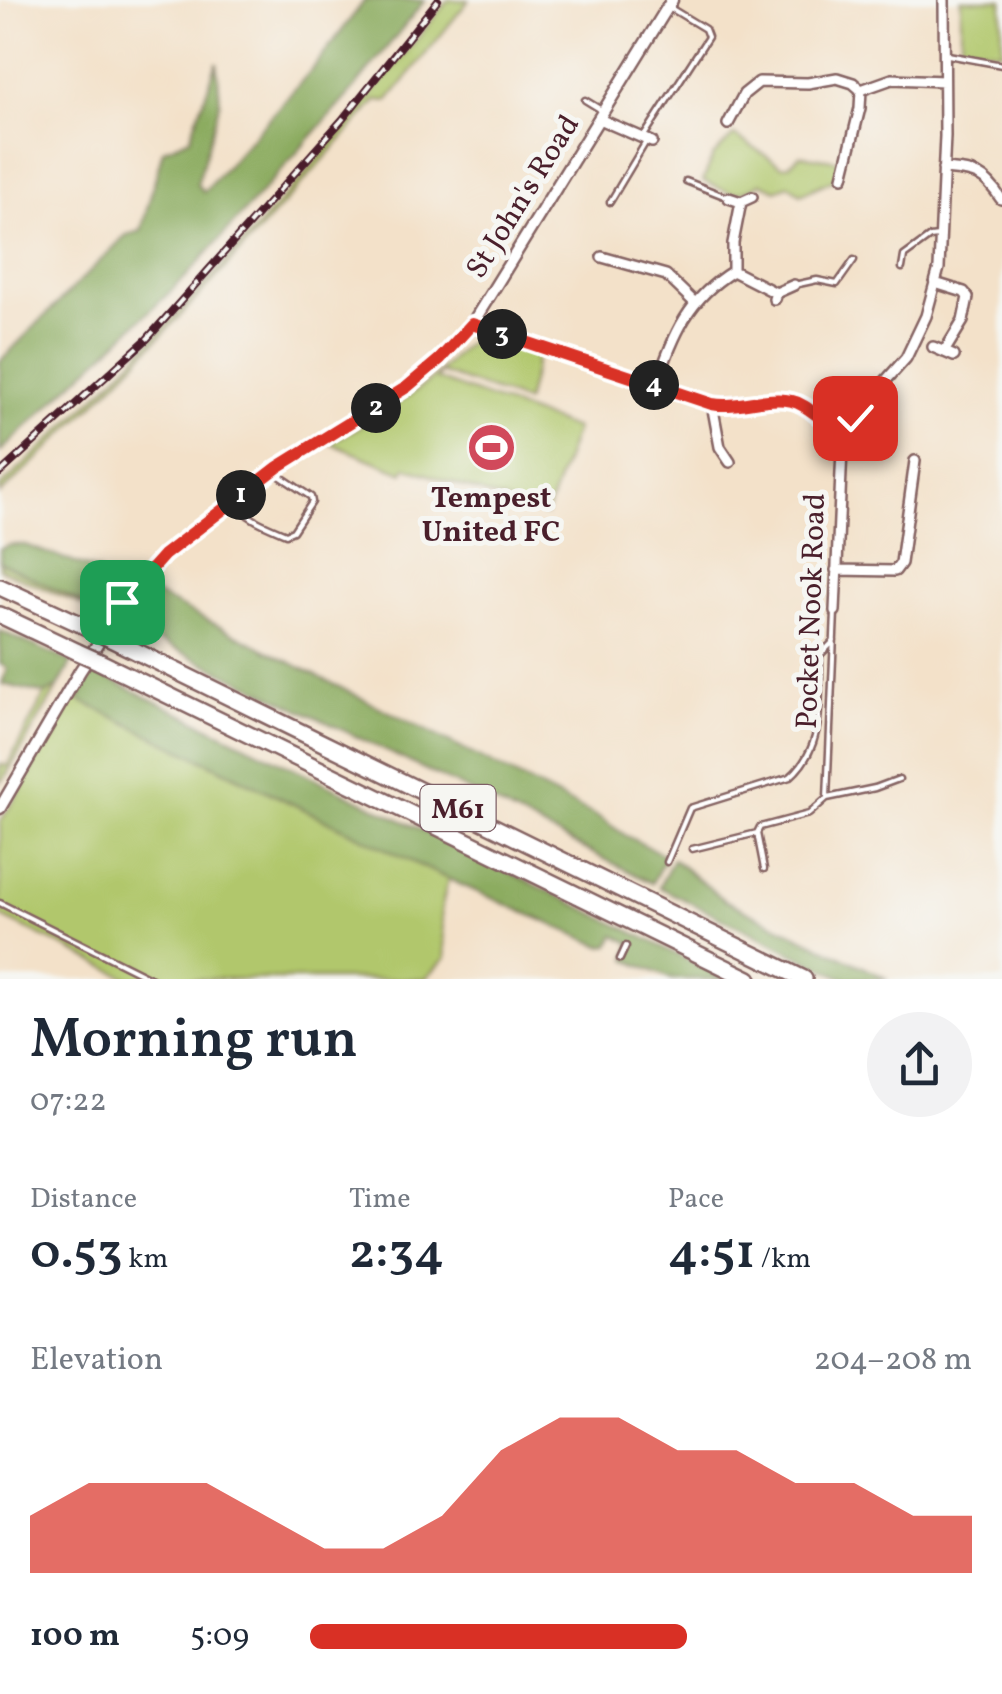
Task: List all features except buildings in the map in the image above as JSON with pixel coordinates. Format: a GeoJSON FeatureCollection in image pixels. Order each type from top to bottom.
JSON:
{"type":"FeatureCollection","features":[{"type":"Feature","properties":{"kind":"highway","name":"M61"},"geometry":{"type":"LineString","coordinates":[[0,588],[804,979]]}},
{"type":"Feature","properties":{"kind":"highway","name":"M61"},"geometry":{"type":"LineString","coordinates":[[0,615],[749,979]]}},
{"type":"Feature","properties":{"kind":"street"},"geometry":{"type":"LineString","coordinates":[[472,324],[712,404],[792,400],[827,424],[842,426],[855,418],[906,358],[918,337],[935,284],[942,169],[944,0]]}},
{"type":"Feature","properties":{"kind":"street","name":"St John's Road"},"geometry":{"type":"LineString","coordinates":[[2,800],[138,582],[164,555],[272,472],[407,387],[472,324],[670,3]]}},
{"type":"Feature","properties":{"kind":"street"},"geometry":{"type":"LineString","coordinates":[[728,124],[744,94],[760,82],[838,78],[861,90]]}},
{"type":"Feature","properties":{"kind":"street"},"geometry":{"type":"LineString","coordinates":[[861,90],[892,79],[944,81]]}},
{"type":"Feature","properties":{"kind":"street"},"geometry":{"type":"LineString","coordinates":[[843,177],[861,90]]}},
{"type":"Feature","properties":{"kind":"street"},"geometry":{"type":"LineString","coordinates":[[601,115],[647,140]]}},
{"type":"Feature","properties":{"kind":"street"},"geometry":{"type":"LineString","coordinates":[[942,169],[993,180],[1001,200]]}},
{"type":"Feature","properties":{"kind":"street"},"geometry":{"type":"LineString","coordinates":[[729,198],[741,202],[752,198]]}},
{"type":"Feature","properties":{"kind":"street"},"geometry":{"type":"LineString","coordinates":[[656,385],[675,332],[695,303],[732,271],[741,202]]}},
{"type":"Feature","properties":{"kind":"street"},"geometry":{"type":"LineString","coordinates":[[602,257],[617,256],[666,274],[695,303]]}},
{"type":"Feature","properties":{"kind":"street"},"geometry":{"type":"LineString","coordinates":[[732,271],[775,296],[794,286]]}},
{"type":"Feature","properties":{"kind":"street"},"geometry":{"type":"LineString","coordinates":[[933,347],[949,354],[968,297],[964,292],[935,284]]}},
{"type":"Feature","properties":{"kind":"street"},"geometry":{"type":"LineString","coordinates":[[712,404],[720,447],[730,462]]}},
{"type":"Feature","properties":{"kind":"street","name":"Pocket Nook Road"},"geometry":{"type":"LineString","coordinates":[[835,610],[842,426]]}},
{"type":"Feature","properties":{"kind":"street"},"geometry":{"type":"LineString","coordinates":[[836,570],[885,573],[895,571],[901,563],[915,462]]}},
{"type":"Feature","properties":{"kind":"lane"},"geometry":{"type":"LineString","coordinates":[[610,202],[708,36],[706,29],[670,3]]}},
{"type":"Feature","properties":{"kind":"lane"},"geometry":{"type":"LineString","coordinates":[[945,54],[1002,65]]}},
{"type":"Feature","properties":{"kind":"lane"},"geometry":{"type":"LineString","coordinates":[[585,100],[601,115]]}},
{"type":"Feature","properties":{"kind":"lane"},"geometry":{"type":"LineString","coordinates":[[686,181],[729,198]]}},
{"type":"Feature","properties":{"kind":"lane"},"geometry":{"type":"LineString","coordinates":[[902,268],[904,256],[938,236]]}},
{"type":"Feature","properties":{"kind":"lane"},"geometry":{"type":"LineString","coordinates":[[794,286],[817,280],[837,284],[854,260]]}},
{"type":"Feature","properties":{"kind":"lane"},"geometry":{"type":"LineString","coordinates":[[234,501],[255,521],[286,534],[293,531],[312,502],[311,497],[272,472]]}},
{"type":"Feature","properties":{"kind":"lane","name":"Pocket Nook Road"},"geometry":{"type":"LineString","coordinates":[[827,798],[835,610]]}},
{"type":"Feature","properties":{"kind":"lane"},"geometry":{"type":"LineString","coordinates":[[667,862],[690,808],[790,777],[803,766],[814,750],[817,734],[820,655],[834,641]]}},
{"type":"Feature","properties":{"kind":"lane"},"geometry":{"type":"LineString","coordinates":[[764,869],[757,833],[760,828],[809,814],[827,798],[899,779]]}},
{"type":"Feature","properties":{"kind":"lane"},"geometry":{"type":"LineString","coordinates":[[692,850],[757,833]]}},
{"type":"Feature","properties":{"kind":"lane"},"geometry":{"type":"LineString","coordinates":[[0,904],[152,979]]}},
{"type":"Feature","properties":{"kind":"lane"},"geometry":{"type":"LineString","coordinates":[[620,959],[626,946]]}},
{"type":"Feature","properties":{"kind":"green space"},"geometry":{"type":"Polygon","coordinates":[[[365,0],[425,0],[352,91],[186,277],[0,452],[0,361],[126,235],[141,231],[163,150],[190,138],[217,62],[220,102],[197,185],[204,192],[314,67],[365,0]]]}},
{"type":"Feature","properties":{"kind":"green space"},"geometry":{"type":"Polygon","coordinates":[[[448,0],[469,0],[388,101],[377,100],[146,351],[0,494],[0,487],[120,373],[234,253],[344,128],[448,0]]]}},
{"type":"Feature","properties":{"kind":"green space"},"geometry":{"type":"Polygon","coordinates":[[[961,0],[1002,0],[1002,52],[961,45],[961,0]]]}},
{"type":"Feature","properties":{"kind":"green space"},"geometry":{"type":"Polygon","coordinates":[[[734,135],[782,166],[800,155],[841,161],[837,178],[801,194],[789,185],[776,190],[761,183],[738,193],[703,181],[713,156],[734,135]]]}},
{"type":"Feature","properties":{"kind":"green space","name":"Tempest United FC"},"geometry":{"type":"Polygon","coordinates":[[[482,335],[538,355],[526,402],[440,372],[437,379],[576,429],[546,515],[406,467],[403,473],[330,443],[417,390],[482,335]]]}},
{"type":"Feature","properties":{"kind":"green space"},"geometry":{"type":"Polygon","coordinates":[[[25,545],[98,571],[114,593],[101,612],[0,562],[0,549],[25,545]]]}},
{"type":"Feature","properties":{"kind":"green space"},"geometry":{"type":"Polygon","coordinates":[[[0,562],[101,612],[0,569],[0,562]]]}},
{"type":"Feature","properties":{"kind":"green space"},"geometry":{"type":"Polygon","coordinates":[[[141,587],[600,818],[666,856],[652,883],[121,623],[141,587]]]}},
{"type":"Feature","properties":{"kind":"green space"},"geometry":{"type":"Polygon","coordinates":[[[0,631],[72,662],[58,687],[45,694],[2,684],[7,668],[0,664],[0,631]]]}},
{"type":"Feature","properties":{"kind":"green space"},"geometry":{"type":"Polygon","coordinates":[[[93,671],[725,979],[672,979],[627,960],[631,943],[615,935],[610,945],[601,946],[448,879],[79,700],[93,671]]]}},
{"type":"Feature","properties":{"kind":"green space"},"geometry":{"type":"Polygon","coordinates":[[[79,685],[84,688],[79,700],[448,879],[441,911],[446,958],[425,979],[130,979],[0,916],[0,822],[79,685]]]}},
{"type":"Feature","properties":{"kind":"green space"},"geometry":{"type":"Polygon","coordinates":[[[58,687],[0,782],[0,764],[7,766],[45,694],[58,687]]]}},
{"type":"Feature","properties":{"kind":"green space"},"geometry":{"type":"Polygon","coordinates":[[[673,859],[726,901],[888,979],[845,979],[659,887],[673,859]]]}},
{"type":"Feature","properties":{"kind":"railway"},"geometry":{"type":"LineString","coordinates":[[0,473],[147,339],[342,120],[438,0]]}},
{"type":"Feature","properties":{"kind":"place","name":"Tempest United FC"},"geometry":{"type":"Point","coordinates":[491,448]}},
{"type":"Feature","properties":{"kind":"route"},"geometry":{"type":"LineString","coordinates":[[122,602],[164,555],[278,467],[407,387],[472,324],[712,404],[792,400],[827,424],[842,426],[855,418]]}}]}
